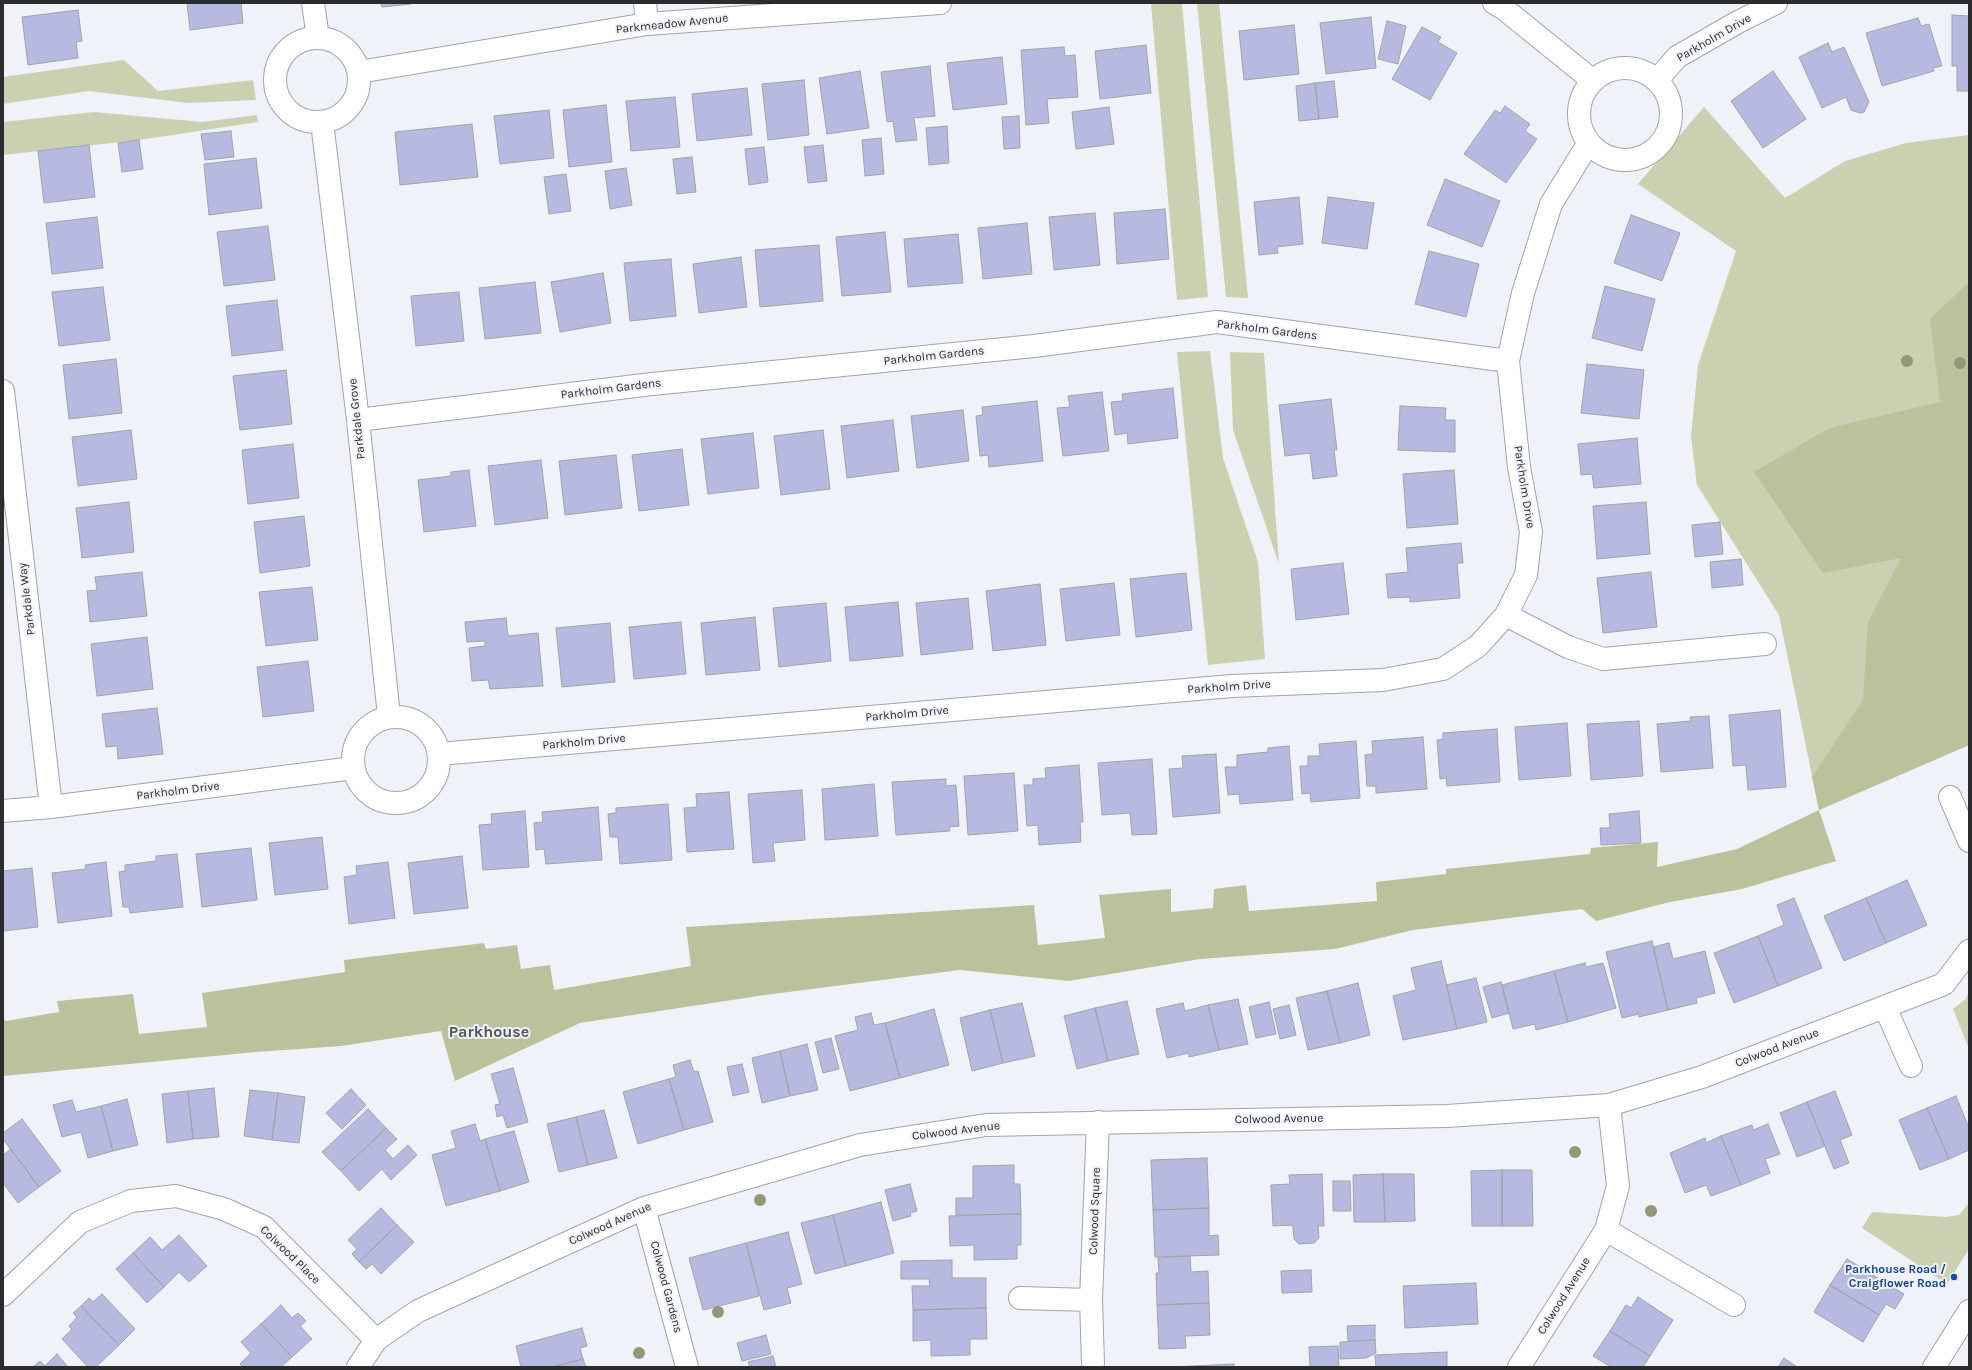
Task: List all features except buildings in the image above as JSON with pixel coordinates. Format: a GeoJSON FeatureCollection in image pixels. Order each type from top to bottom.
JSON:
{"type":"FeatureCollection","features":[{"type":"Feature","properties":{"kind":"street"},"geometry":{"type":"LineString","coordinates":[[313,3],[318,38]]}},
{"type":"Feature","properties":{"kind":"street"},"geometry":{"type":"LineString","coordinates":[[645,3],[647,24]]}},
{"type":"Feature","properties":{"kind":"street","name":"Parkmeadow Avenue"},"geometry":{"type":"LineString","coordinates":[[359,72],[647,24],[940,3]]}},
{"type":"Feature","properties":{"kind":"street"},"geometry":{"type":"LineString","coordinates":[[1494,3],[1503,8],[1592,80]]}},
{"type":"Feature","properties":{"kind":"street","name":"Parkholm Drive"},"geometry":{"type":"LineString","coordinates":[[1657,80],[1677,57],[1776,3]]}},
{"type":"Feature","properties":{"kind":"street"},"geometry":{"type":"LineString","coordinates":[[318,38],[332,41],[344,48],[354,59],[359,72],[357,95],[344,114],[322,122],[309,122],[296,118],[286,109],[276,92],[275,72],[284,55],[299,42],[318,38]]}},
{"type":"Feature","properties":{"kind":"street"},"geometry":{"type":"LineString","coordinates":[[1624,67],[1642,70],[1657,80],[1670,101],[1671,125],[1659,146],[1636,160],[1610,159],[1588,144],[1578,123],[1580,100],[1592,80],[1607,70],[1624,67]]}},
{"type":"Feature","properties":{"kind":"street","name":"Parkdale Grove"},"geometry":{"type":"LineString","coordinates":[[322,122],[358,420],[389,716]]}},
{"type":"Feature","properties":{"kind":"street","name":"Parkholm Drive"},"geometry":{"type":"LineString","coordinates":[[439,754],[1232,686],[1384,680],[1443,669],[1478,646],[1506,615],[1526,575],[1531,532],[1519,467],[1508,361],[1523,293],[1551,204],[1588,144]]}},
{"type":"Feature","properties":{"kind":"street","name":"Parkholm Gardens"},"geometry":{"type":"LineString","coordinates":[[358,420],[652,384],[1034,346],[1217,322],[1508,361]]}},
{"type":"Feature","properties":{"kind":"street","name":"Parkdale Way"},"geometry":{"type":"LineString","coordinates":[[3,391],[51,808]]}},
{"type":"Feature","properties":{"kind":"street"},"geometry":{"type":"LineString","coordinates":[[1506,615],[1568,647],[1602,659],[1766,644]]}},
{"type":"Feature","properties":{"kind":"street"},"geometry":{"type":"LineString","coordinates":[[389,716],[412,719],[431,733],[439,754],[437,776],[423,794],[403,803],[381,801],[368,793],[362,788],[353,768],[355,745],[368,726],[389,716]]}},
{"type":"Feature","properties":{"kind":"street","name":"Parkholm Drive"},"geometry":{"type":"LineString","coordinates":[[3,811],[51,808],[353,768]]}},
{"type":"Feature","properties":{"kind":"street"},"geometry":{"type":"LineString","coordinates":[[1950,797],[1969,841]]}},
{"type":"Feature","properties":{"kind":"street","name":"Colwood Avenue"},"geometry":{"type":"LineString","coordinates":[[358,1367],[376,1340],[418,1311],[644,1208],[860,1145],[986,1125],[1447,1116],[1609,1105],[1702,1077],[1944,984],[1969,951]]}},
{"type":"Feature","properties":{"kind":"street"},"geometry":{"type":"LineString","coordinates":[[1885,1007],[1911,1066]]}},
{"type":"Feature","properties":{"kind":"street","name":"Colwood Avenue"},"geometry":{"type":"LineString","coordinates":[[1519,1367],[1606,1230],[1618,1186],[1609,1105]]}},
{"type":"Feature","properties":{"kind":"street","name":"Colwood Square"},"geometry":{"type":"LineString","coordinates":[[1094,1363],[1091,1300],[1098,1122]]}},
{"type":"Feature","properties":{"kind":"street","name":"Colwood Place"},"geometry":{"type":"LineString","coordinates":[[3,1295],[80,1222],[131,1201],[176,1196],[224,1209],[264,1227],[376,1340]]}},
{"type":"Feature","properties":{"kind":"street","name":"Colwood Gardens"},"geometry":{"type":"LineString","coordinates":[[644,1208],[687,1367]]}},
{"type":"Feature","properties":{"kind":"street"},"geometry":{"type":"LineString","coordinates":[[1606,1230],[1734,1305]]}},
{"type":"Feature","properties":{"kind":"street"},"geometry":{"type":"LineString","coordinates":[[1020,1298],[1091,1300]]}},
{"type":"Feature","properties":{"kind":"street"},"geometry":{"type":"LineString","coordinates":[[1934,1367],[1969,1311]]}},
{"type":"Feature","properties":{"kind":"green space"},"geometry":{"type":"Polygon","coordinates":[[[1182,3],[1208,297],[1177,300],[1151,4],[1182,3]]]}},
{"type":"Feature","properties":{"kind":"green space"},"geometry":{"type":"Polygon","coordinates":[[[1197,3],[1219,3],[1248,298],[1226,297],[1197,3]]]}},
{"type":"Feature","properties":{"kind":"green space"},"geometry":{"type":"Polygon","coordinates":[[[124,60],[158,91],[253,80],[256,100],[188,103],[89,91],[3,104],[3,77],[124,60]]]}},
{"type":"Feature","properties":{"kind":"green space"},"geometry":{"type":"Polygon","coordinates":[[[1704,107],[1785,198],[1845,161],[1906,143],[1969,135],[1969,745],[1819,810],[1779,615],[1697,485],[1691,436],[1698,365],[1736,251],[1638,184],[1704,107]]]}},
{"type":"Feature","properties":{"kind":"green space"},"geometry":{"type":"Polygon","coordinates":[[[94,112],[202,122],[257,115],[258,122],[139,140],[3,155],[3,122],[94,112]]]}},
{"type":"Feature","properties":{"kind":"green space"},"geometry":{"type":"Polygon","coordinates":[[[1969,282],[1969,745],[1819,810],[1812,777],[1863,700],[1868,622],[1901,558],[1823,573],[1754,472],[1829,428],[1940,402],[1930,319],[1969,282]]]}},
{"type":"Feature","properties":{"kind":"green space"},"geometry":{"type":"Polygon","coordinates":[[[1210,351],[1223,458],[1258,562],[1265,659],[1208,665],[1177,352],[1210,351]]]}},
{"type":"Feature","properties":{"kind":"green space"},"geometry":{"type":"Polygon","coordinates":[[[1230,352],[1264,353],[1279,564],[1233,430],[1230,352]]]}},
{"type":"Feature","properties":{"kind":"green space"},"geometry":{"type":"Polygon","coordinates":[[[1819,810],[1836,861],[1742,889],[1670,902],[1596,921],[1582,909],[1413,930],[1335,949],[1200,959],[1069,981],[960,970],[765,995],[580,1023],[455,1081],[441,1031],[341,1046],[256,1052],[3,1076],[3,1019],[6,1021],[59,1012],[57,1001],[133,994],[139,1034],[207,1027],[202,993],[345,972],[344,960],[484,943],[486,949],[517,945],[521,969],[550,965],[554,990],[691,966],[686,927],[1034,905],[1038,945],[1105,938],[1099,895],[1171,889],[1171,912],[1213,908],[1214,889],[1246,885],[1249,911],[1377,901],[1376,882],[1446,874],[1446,869],[1590,854],[1591,848],[1658,842],[1657,867],[1737,849],[1819,810]]]}},
{"type":"Feature","properties":{"kind":"green space"},"geometry":{"type":"Polygon","coordinates":[[[1969,990],[1969,1049],[1953,1009],[1966,999],[1969,990]]]}},
{"type":"Feature","properties":{"kind":"green space"},"geometry":{"type":"Polygon","coordinates":[[[1969,1203],[1969,1249],[1947,1284],[1862,1228],[1872,1212],[1946,1217],[1959,1215],[1969,1203]]]}},
{"type":"Feature","properties":{"kind":"place","name":"Parkhouse Road / Craigflower Road"},"geometry":{"type":"Point","coordinates":[1954,1277]}},
{"type":"Feature","properties":{"kind":"district","name":"Parkhouse"},"geometry":{"type":"Point","coordinates":[489,1032]}}]}
